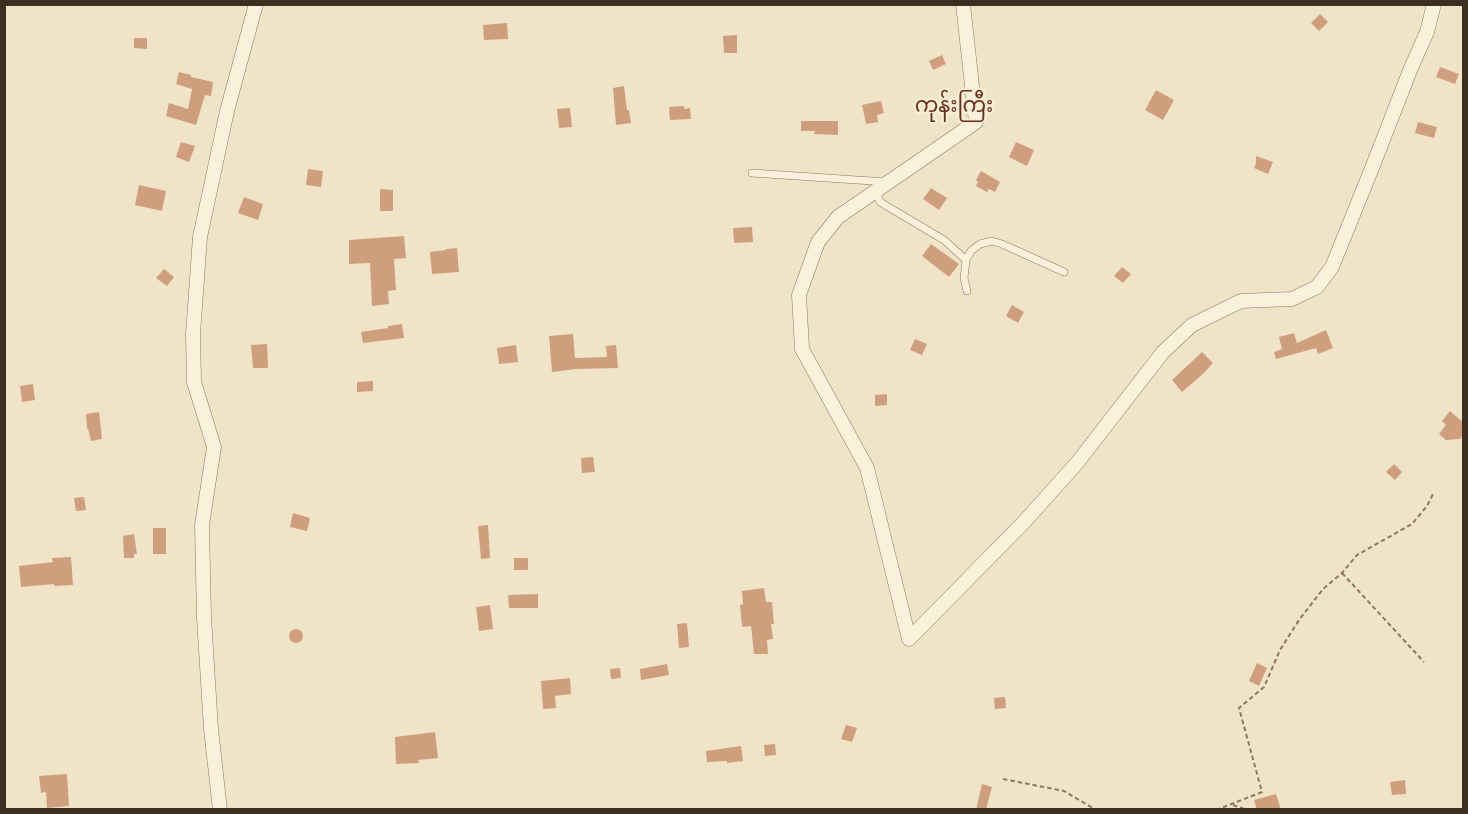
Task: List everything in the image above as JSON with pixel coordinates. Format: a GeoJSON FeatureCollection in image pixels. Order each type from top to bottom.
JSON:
{"type":"FeatureCollection","features":[{"type":"Feature","properties":{"kind":"street"},"geometry":{"type":"LineString","coordinates":[[220,810],[211,729],[205,640],[202,525],[214,447],[194,382],[194,334],[200,237],[227,111],[256,4]]}},
{"type":"Feature","properties":{"kind":"street"},"geometry":{"type":"LineString","coordinates":[[963,4],[976,122],[838,218],[818,242],[800,295],[802,349],[867,468],[909,639],[1024,522],[1077,463],[1163,352],[1192,325],[1241,301],[1292,299],[1317,288],[1332,267],[1427,32],[1434,4]]}},
{"type":"Feature","properties":{"kind":"lane"},"geometry":{"type":"LineString","coordinates":[[752,173],[890,182]]}},
{"type":"Feature","properties":{"kind":"lane"},"geometry":{"type":"LineString","coordinates":[[876,191],[880,202],[944,240],[966,260]]}},
{"type":"Feature","properties":{"kind":"lane"},"geometry":{"type":"LineString","coordinates":[[967,291],[964,278],[966,260],[971,251],[980,244],[992,242],[1002,244],[1064,272]]}},
{"type":"Feature","properties":{"kind":"path"},"geometry":{"type":"LineString","coordinates":[[1216,810],[1262,792],[1239,708],[1264,687],[1280,650],[1299,620],[1323,589],[1342,573],[1357,555],[1412,524],[1427,506],[1434,492]]}},
{"type":"Feature","properties":{"kind":"path"},"geometry":{"type":"LineString","coordinates":[[1342,573],[1424,662]]}},
{"type":"Feature","properties":{"kind":"path"},"geometry":{"type":"LineString","coordinates":[[1003,779],[1064,791],[1096,810]]}},
{"type":"Feature","properties":{"kind":"path"},"geometry":{"type":"LineString","coordinates":[[1231,804],[1247,810]]}},
{"type":"Feature","properties":{"kind":"building"},"geometry":{"type":"Polygon","coordinates":[[[1320,14],[1328,22],[1319,31],[1311,23],[1320,14]]]}},
{"type":"Feature","properties":{"kind":"building"},"geometry":{"type":"Polygon","coordinates":[[[507,23],[508,39],[484,40],[483,25],[507,23]]]}},
{"type":"Feature","properties":{"kind":"building"},"geometry":{"type":"Polygon","coordinates":[[[737,35],[737,53],[724,53],[723,36],[737,35]]]}},
{"type":"Feature","properties":{"kind":"building"},"geometry":{"type":"Polygon","coordinates":[[[134,38],[147,38],[147,49],[134,48],[134,38]]]}},
{"type":"Feature","properties":{"kind":"building"},"geometry":{"type":"Polygon","coordinates":[[[942,55],[946,64],[933,70],[929,61],[942,55]]]}},
{"type":"Feature","properties":{"kind":"building"},"geometry":{"type":"Polygon","coordinates":[[[1440,67],[1459,74],[1455,84],[1436,77],[1440,67]]]}},
{"type":"Feature","properties":{"kind":"building"},"geometry":{"type":"Polygon","coordinates":[[[179,72],[213,82],[211,96],[205,95],[196,125],[166,116],[169,103],[188,109],[192,89],[176,84],[179,72]]]}},
{"type":"Feature","properties":{"kind":"building"},"geometry":{"type":"Polygon","coordinates":[[[624,86],[631,123],[616,125],[613,88],[624,86]]]}},
{"type":"Feature","properties":{"kind":"building"},"geometry":{"type":"Polygon","coordinates":[[[1156,90],[1174,100],[1163,120],[1145,110],[1156,90]]]}},
{"type":"Feature","properties":{"kind":"building"},"geometry":{"type":"Polygon","coordinates":[[[881,101],[884,113],[877,115],[878,122],[866,124],[862,105],[881,101]]]}},
{"type":"Feature","properties":{"kind":"building"},"geometry":{"type":"Polygon","coordinates":[[[684,106],[684,109],[690,108],[691,119],[670,120],[669,107],[684,106]]]}},
{"type":"Feature","properties":{"kind":"building"},"geometry":{"type":"Polygon","coordinates":[[[570,108],[572,127],[559,128],[557,109],[570,108]]]}},
{"type":"Feature","properties":{"kind":"building"},"geometry":{"type":"Polygon","coordinates":[[[801,121],[838,121],[838,135],[801,131],[801,121]]]}},
{"type":"Feature","properties":{"kind":"building"},"geometry":{"type":"Polygon","coordinates":[[[1418,122],[1437,127],[1434,138],[1415,133],[1418,122]]]}},
{"type":"Feature","properties":{"kind":"building"},"geometry":{"type":"Polygon","coordinates":[[[181,142],[195,146],[189,162],[176,157],[181,142]]]}},
{"type":"Feature","properties":{"kind":"building"},"geometry":{"type":"Polygon","coordinates":[[[1016,142],[1034,150],[1027,166],[1009,157],[1016,142]]]}},
{"type":"Feature","properties":{"kind":"building"},"geometry":{"type":"Polygon","coordinates":[[[1256,156],[1273,162],[1268,174],[1254,168],[1256,156]]]}},
{"type":"Feature","properties":{"kind":"building"},"geometry":{"type":"Polygon","coordinates":[[[308,169],[323,171],[321,187],[306,185],[308,169]]]}},
{"type":"Feature","properties":{"kind":"building"},"geometry":{"type":"Polygon","coordinates":[[[981,171],[1000,182],[995,192],[989,189],[987,192],[976,186],[978,182],[976,180],[981,171]]]}},
{"type":"Feature","properties":{"kind":"building"},"geometry":{"type":"Polygon","coordinates":[[[139,185],[166,191],[162,211],[135,205],[139,185]]]}},
{"type":"Feature","properties":{"kind":"building"},"geometry":{"type":"Polygon","coordinates":[[[931,188],[947,198],[939,210],[923,199],[931,188]]]}},
{"type":"Feature","properties":{"kind":"building"},"geometry":{"type":"Polygon","coordinates":[[[380,189],[393,190],[393,211],[380,211],[380,189]]]}},
{"type":"Feature","properties":{"kind":"building"},"geometry":{"type":"Polygon","coordinates":[[[244,197],[263,204],[258,220],[238,213],[244,197]]]}},
{"type":"Feature","properties":{"kind":"building"},"geometry":{"type":"Polygon","coordinates":[[[752,227],[753,242],[734,243],[733,228],[752,227]]]}},
{"type":"Feature","properties":{"kind":"building"},"geometry":{"type":"Polygon","coordinates":[[[404,236],[406,258],[394,259],[396,290],[388,291],[389,304],[372,306],[370,263],[349,264],[349,240],[404,236]]]}},
{"type":"Feature","properties":{"kind":"building"},"geometry":{"type":"Polygon","coordinates":[[[931,244],[959,264],[949,277],[922,256],[931,244]]]}},
{"type":"Feature","properties":{"kind":"building"},"geometry":{"type":"Polygon","coordinates":[[[457,248],[459,272],[432,274],[430,252],[457,248]]]}},
{"type":"Feature","properties":{"kind":"building"},"geometry":{"type":"Polygon","coordinates":[[[1122,267],[1131,274],[1123,283],[1114,276],[1122,267]]]}},
{"type":"Feature","properties":{"kind":"building"},"geometry":{"type":"Polygon","coordinates":[[[164,269],[174,277],[167,286],[156,278],[164,269]]]}},
{"type":"Feature","properties":{"kind":"building"},"geometry":{"type":"Polygon","coordinates":[[[1012,305],[1024,312],[1018,323],[1006,316],[1012,305]]]}},
{"type":"Feature","properties":{"kind":"building"},"geometry":{"type":"Polygon","coordinates":[[[402,324],[404,338],[363,343],[361,332],[402,324]]]}},
{"type":"Feature","properties":{"kind":"building"},"geometry":{"type":"Polygon","coordinates":[[[1326,330],[1333,348],[1318,354],[1316,348],[1276,359],[1274,352],[1282,349],[1279,337],[1294,333],[1297,343],[1326,330]]]}},
{"type":"Feature","properties":{"kind":"building"},"geometry":{"type":"Polygon","coordinates":[[[573,334],[575,358],[607,357],[606,346],[616,345],[618,368],[552,372],[549,336],[573,334]]]}},
{"type":"Feature","properties":{"kind":"building"},"geometry":{"type":"Polygon","coordinates":[[[915,339],[927,344],[922,355],[910,350],[915,339]]]}},
{"type":"Feature","properties":{"kind":"building"},"geometry":{"type":"Polygon","coordinates":[[[267,344],[268,368],[253,368],[251,345],[267,344]]]}},
{"type":"Feature","properties":{"kind":"building"},"geometry":{"type":"Polygon","coordinates":[[[516,345],[518,362],[499,364],[497,348],[516,345]]]}},
{"type":"Feature","properties":{"kind":"building"},"geometry":{"type":"Polygon","coordinates":[[[1202,352],[1213,363],[1182,392],[1172,380],[1202,352]]]}},
{"type":"Feature","properties":{"kind":"building"},"geometry":{"type":"Polygon","coordinates":[[[373,381],[373,391],[357,392],[357,382],[373,381]]]}},
{"type":"Feature","properties":{"kind":"building"},"geometry":{"type":"Polygon","coordinates":[[[33,384],[35,400],[22,402],[20,386],[33,384]]]}},
{"type":"Feature","properties":{"kind":"building"},"geometry":{"type":"Polygon","coordinates":[[[887,394],[887,405],[875,406],[875,395],[887,394]]]}},
{"type":"Feature","properties":{"kind":"building"},"geometry":{"type":"Polygon","coordinates":[[[1450,411],[1464,423],[1464,434],[1460,439],[1446,440],[1439,434],[1446,425],[1442,421],[1450,411]]]}},
{"type":"Feature","properties":{"kind":"building"},"geometry":{"type":"Polygon","coordinates":[[[99,412],[102,439],[91,441],[86,414],[99,412]]]}},
{"type":"Feature","properties":{"kind":"building"},"geometry":{"type":"Polygon","coordinates":[[[593,457],[595,472],[582,473],[581,458],[593,457]]]}},
{"type":"Feature","properties":{"kind":"building"},"geometry":{"type":"Polygon","coordinates":[[[1394,464],[1402,472],[1395,480],[1386,472],[1394,464]]]}},
{"type":"Feature","properties":{"kind":"building"},"geometry":{"type":"Polygon","coordinates":[[[84,497],[86,510],[76,511],[74,498],[84,497]]]}},
{"type":"Feature","properties":{"kind":"building"},"geometry":{"type":"Polygon","coordinates":[[[293,513],[310,518],[307,531],[290,527],[293,513]]]}},
{"type":"Feature","properties":{"kind":"building"},"geometry":{"type":"Polygon","coordinates":[[[488,525],[490,558],[481,559],[478,526],[488,525]]]}},
{"type":"Feature","properties":{"kind":"building"},"geometry":{"type":"Polygon","coordinates":[[[153,528],[166,528],[166,554],[153,554],[153,528]]]}},
{"type":"Feature","properties":{"kind":"building"},"geometry":{"type":"Polygon","coordinates":[[[134,534],[137,554],[134,554],[134,558],[124,558],[123,536],[134,534]]]}},
{"type":"Feature","properties":{"kind":"building"},"geometry":{"type":"Polygon","coordinates":[[[71,557],[73,585],[21,587],[19,566],[53,562],[52,558],[71,557]]]}},
{"type":"Feature","properties":{"kind":"building"},"geometry":{"type":"Polygon","coordinates":[[[514,558],[528,558],[528,570],[514,570],[514,558]]]}},
{"type":"Feature","properties":{"kind":"building"},"geometry":{"type":"Polygon","coordinates":[[[764,588],[766,602],[772,602],[773,639],[767,640],[768,654],[754,654],[751,626],[742,627],[740,605],[743,604],[742,591],[764,588]]]}},
{"type":"Feature","properties":{"kind":"building"},"geometry":{"type":"Polygon","coordinates":[[[538,594],[538,608],[509,608],[508,595],[538,594]]]}},
{"type":"Feature","properties":{"kind":"building"},"geometry":{"type":"Polygon","coordinates":[[[490,605],[493,629],[479,631],[476,607],[490,605]]]}},
{"type":"Feature","properties":{"kind":"building"},"geometry":{"type":"Polygon","coordinates":[[[687,623],[689,647],[679,648],[677,624],[687,623]]]}},
{"type":"Feature","properties":{"kind":"building"},"geometry":{"type":"Polygon","coordinates":[[[296,629],[301,631],[303,636],[301,641],[296,643],[291,641],[289,636],[291,631],[296,629]]]}},
{"type":"Feature","properties":{"kind":"building"},"geometry":{"type":"Polygon","coordinates":[[[1257,663],[1267,668],[1259,686],[1249,681],[1257,663]]]}},
{"type":"Feature","properties":{"kind":"building"},"geometry":{"type":"Polygon","coordinates":[[[667,664],[669,675],[641,680],[640,669],[667,664]]]}},
{"type":"Feature","properties":{"kind":"building"},"geometry":{"type":"Polygon","coordinates":[[[620,668],[621,678],[611,679],[610,669],[620,668]]]}},
{"type":"Feature","properties":{"kind":"building"},"geometry":{"type":"Polygon","coordinates":[[[570,678],[571,694],[555,696],[556,708],[543,709],[541,681],[570,678]]]}},
{"type":"Feature","properties":{"kind":"building"},"geometry":{"type":"Polygon","coordinates":[[[1005,697],[1006,708],[995,709],[994,698],[1005,697]]]}},
{"type":"Feature","properties":{"kind":"building"},"geometry":{"type":"Polygon","coordinates":[[[846,725],[857,728],[852,742],[841,739],[846,725]]]}},
{"type":"Feature","properties":{"kind":"building"},"geometry":{"type":"Polygon","coordinates":[[[435,732],[438,758],[418,760],[419,763],[396,764],[395,737],[435,732]]]}},
{"type":"Feature","properties":{"kind":"building"},"geometry":{"type":"Polygon","coordinates":[[[775,744],[776,755],[765,756],[764,745],[775,744]]]}},
{"type":"Feature","properties":{"kind":"building"},"geometry":{"type":"Polygon","coordinates":[[[741,746],[743,761],[707,762],[706,751],[741,746]]]}},
{"type":"Feature","properties":{"kind":"building"},"geometry":{"type":"Polygon","coordinates":[[[67,774],[69,806],[47,808],[46,792],[41,793],[39,776],[67,774]]]}},
{"type":"Feature","properties":{"kind":"building"},"geometry":{"type":"Polygon","coordinates":[[[1405,780],[1406,794],[1392,795],[1390,782],[1405,780]]]}},
{"type":"Feature","properties":{"kind":"building"},"geometry":{"type":"Polygon","coordinates":[[[982,784],[992,787],[986,810],[976,810],[982,784]]]}},
{"type":"Feature","properties":{"kind":"building"},"geometry":{"type":"Polygon","coordinates":[[[1276,794],[1281,810],[1257,810],[1254,800],[1276,794]]]}},
{"type":"Feature","properties":{"kind":"district","name":"ကုန်းကြီး"},"geometry":{"type":"Point","coordinates":[954,106]}}]}
